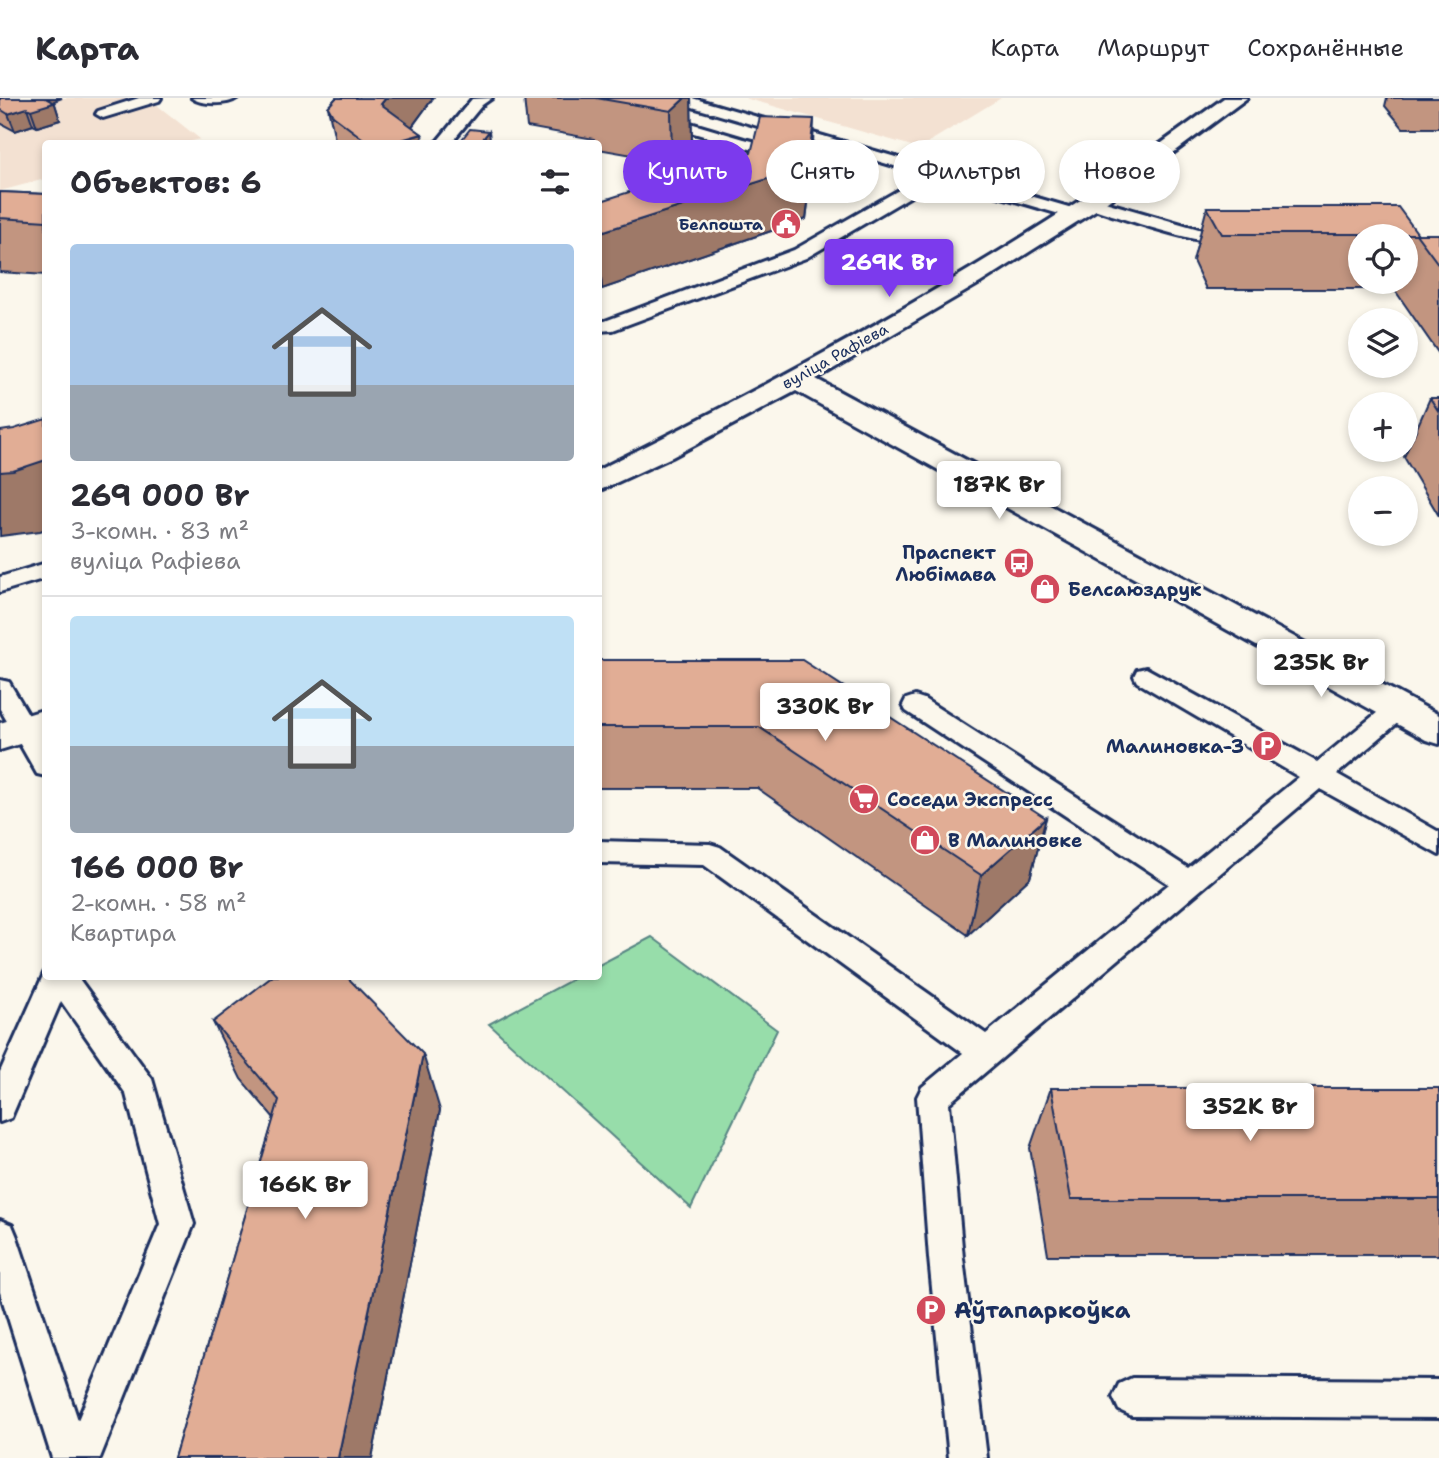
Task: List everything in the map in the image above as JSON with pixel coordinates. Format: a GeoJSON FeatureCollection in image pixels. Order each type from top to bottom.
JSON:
{"type":"FeatureCollection","features":[{"type":"Feature","properties":{"kind":"main road","name":"вуліца Рафіева"},"geometry":{"type":"LineString","coordinates":[[602,480],[884,329],[1082,208],[1237,98]]}},
{"type":"Feature","properties":{"kind":"main road"},"geometry":{"type":"LineString","coordinates":[[795,379],[1439,731]]}},
{"type":"Feature","properties":{"kind":"lane"},"geometry":{"type":"LineString","coordinates":[[103,114],[154,98]]}},
{"type":"Feature","properties":{"kind":"lane"},"geometry":{"type":"LineString","coordinates":[[199,98],[230,98]]}},
{"type":"Feature","properties":{"kind":"lane"},"geometry":{"type":"LineString","coordinates":[[445,140],[477,102],[485,98]]}},
{"type":"Feature","properties":{"kind":"lane"},"geometry":{"type":"LineString","coordinates":[[591,98],[714,140]]}},
{"type":"Feature","properties":{"kind":"lane"},"geometry":{"type":"LineString","coordinates":[[677,98],[893,161]]}},
{"type":"Feature","properties":{"kind":"lane"},"geometry":{"type":"LineString","coordinates":[[743,140],[762,123]]}},
{"type":"Feature","properties":{"kind":"lane"},"geometry":{"type":"LineString","coordinates":[[1045,199],[1215,239],[1255,239]]}},
{"type":"Feature","properties":{"kind":"lane"},"geometry":{"type":"LineString","coordinates":[[602,326],[800,254],[893,200]]}},
{"type":"Feature","properties":{"kind":"lane"},"geometry":{"type":"LineString","coordinates":[[0,585],[42,571]]}},
{"type":"Feature","properties":{"kind":"lane"},"geometry":{"type":"LineString","coordinates":[[1146,676],[1439,845]]}},
{"type":"Feature","properties":{"kind":"lane"},"geometry":{"type":"LineString","coordinates":[[0,688],[42,760]]}},
{"type":"Feature","properties":{"kind":"lane"},"geometry":{"type":"LineString","coordinates":[[915,705],[1189,883]]}},
{"type":"Feature","properties":{"kind":"lane"},"geometry":{"type":"LineString","coordinates":[[968,1458],[946,1258],[933,1097],[1398,709]]}},
{"type":"Feature","properties":{"kind":"lane"},"geometry":{"type":"LineString","coordinates":[[602,852],[710,855],[986,1052]]}},
{"type":"Feature","properties":{"kind":"lane"},"geometry":{"type":"LineString","coordinates":[[0,1108],[57,980]]}},
{"type":"Feature","properties":{"kind":"lane"},"geometry":{"type":"LineString","coordinates":[[62,980],[141,1089],[177,1224],[81,1458]]}},
{"type":"Feature","properties":{"kind":"lane"},"geometry":{"type":"LineString","coordinates":[[0,1237],[71,1458]]}},
{"type":"Feature","properties":{"kind":"lane"},"geometry":{"type":"LineString","coordinates":[[1132,1396],[1439,1399]]}},
{"type":"Feature","properties":{"kind":"shaded area"},"geometry":{"type":"Polygon","coordinates":[[[0,98],[148,98],[200,139],[42,140],[42,180],[0,191],[0,98]]]}},
{"type":"Feature","properties":{"kind":"shaded area"},"geometry":{"type":"Polygon","coordinates":[[[745,98],[1001,98],[932,140],[893,141],[745,98]]]}},
{"type":"Feature","properties":{"kind":"green space"},"geometry":{"type":"Polygon","coordinates":[[[652,937],[777,1030],[691,1208],[489,1024],[571,980],[602,980],[602,963],[652,937]]]}},
{"type":"Feature","properties":{"kind":"building"},"geometry":{"type":"Polygon","coordinates":[[[0,98],[52,98],[47,99],[54,103],[8,114],[0,109],[0,98]]]}},
{"type":"Feature","properties":{"kind":"building"},"geometry":{"type":"Polygon","coordinates":[[[336,98],[386,98],[381,104],[422,134],[401,140],[365,140],[333,116],[328,107],[336,98]]]}},
{"type":"Feature","properties":{"kind":"building"},"geometry":{"type":"Polygon","coordinates":[[[596,98],[685,98],[671,111],[596,98]]]}},
{"type":"Feature","properties":{"kind":"building"},"geometry":{"type":"Polygon","coordinates":[[[760,117],[814,119],[811,140],[766,140],[766,179],[752,184],[752,149],[760,117]]]}},
{"type":"Feature","properties":{"kind":"building"},"geometry":{"type":"Polygon","coordinates":[[[470,129],[489,131],[482,140],[461,140],[470,129]]]}},
{"type":"Feature","properties":{"kind":"building"},"geometry":{"type":"Polygon","coordinates":[[[0,192],[42,194],[42,221],[0,218],[0,192]]]}},
{"type":"Feature","properties":{"kind":"building"},"geometry":{"type":"Polygon","coordinates":[[[623,194],[623,203],[692,203],[602,232],[602,201],[623,194]]]}},
{"type":"Feature","properties":{"kind":"building"},"geometry":{"type":"Polygon","coordinates":[[[1207,207],[1398,207],[1411,224],[1348,224],[1348,234],[1222,234],[1207,207]]]}},
{"type":"Feature","properties":{"kind":"building"},"geometry":{"type":"Polygon","coordinates":[[[1418,234],[1439,234],[1439,265],[1418,237],[1418,234]]]}},
{"type":"Feature","properties":{"kind":"building"},"geometry":{"type":"Polygon","coordinates":[[[1430,398],[1439,398],[1439,412],[1430,398]]]}},
{"type":"Feature","properties":{"kind":"building"},"geometry":{"type":"Polygon","coordinates":[[[42,420],[42,461],[13,471],[0,472],[0,431],[42,420]]]}},
{"type":"Feature","properties":{"kind":"building"},"geometry":{"type":"Polygon","coordinates":[[[602,660],[802,660],[1046,818],[981,875],[759,727],[602,727],[602,660]]]}},
{"type":"Feature","properties":{"kind":"building"},"geometry":{"type":"Polygon","coordinates":[[[268,980],[350,980],[423,1054],[338,1458],[174,1458],[279,1100],[213,1022],[268,980]]]}},
{"type":"Feature","properties":{"kind":"building"},"geometry":{"type":"Polygon","coordinates":[[[1051,1088],[1439,1088],[1439,1199],[1071,1199],[1051,1088]]]}},
{"type":"Feature","properties":{"kind":"place","name":"Белпошта"},"geometry":{"type":"Point","coordinates":[786,224]}},
{"type":"Feature","properties":{"kind":"place","name":"Праспект Любімава"},"geometry":{"type":"Point","coordinates":[1019,563]}},
{"type":"Feature","properties":{"kind":"place","name":"Белсаюздрук"},"geometry":{"type":"Point","coordinates":[1045,589]}},
{"type":"Feature","properties":{"kind":"place","name":"Малиновка-3"},"geometry":{"type":"Point","coordinates":[1267,746]}},
{"type":"Feature","properties":{"kind":"place","name":"Соседи Экспресс"},"geometry":{"type":"Point","coordinates":[864,799]}},
{"type":"Feature","properties":{"kind":"place","name":"В Малиновке"},"geometry":{"type":"Point","coordinates":[925,840]}},
{"type":"Feature","properties":{"kind":"place","name":"Аўтапаркоўка"},"geometry":{"type":"Point","coordinates":[931,1310]}}]}
